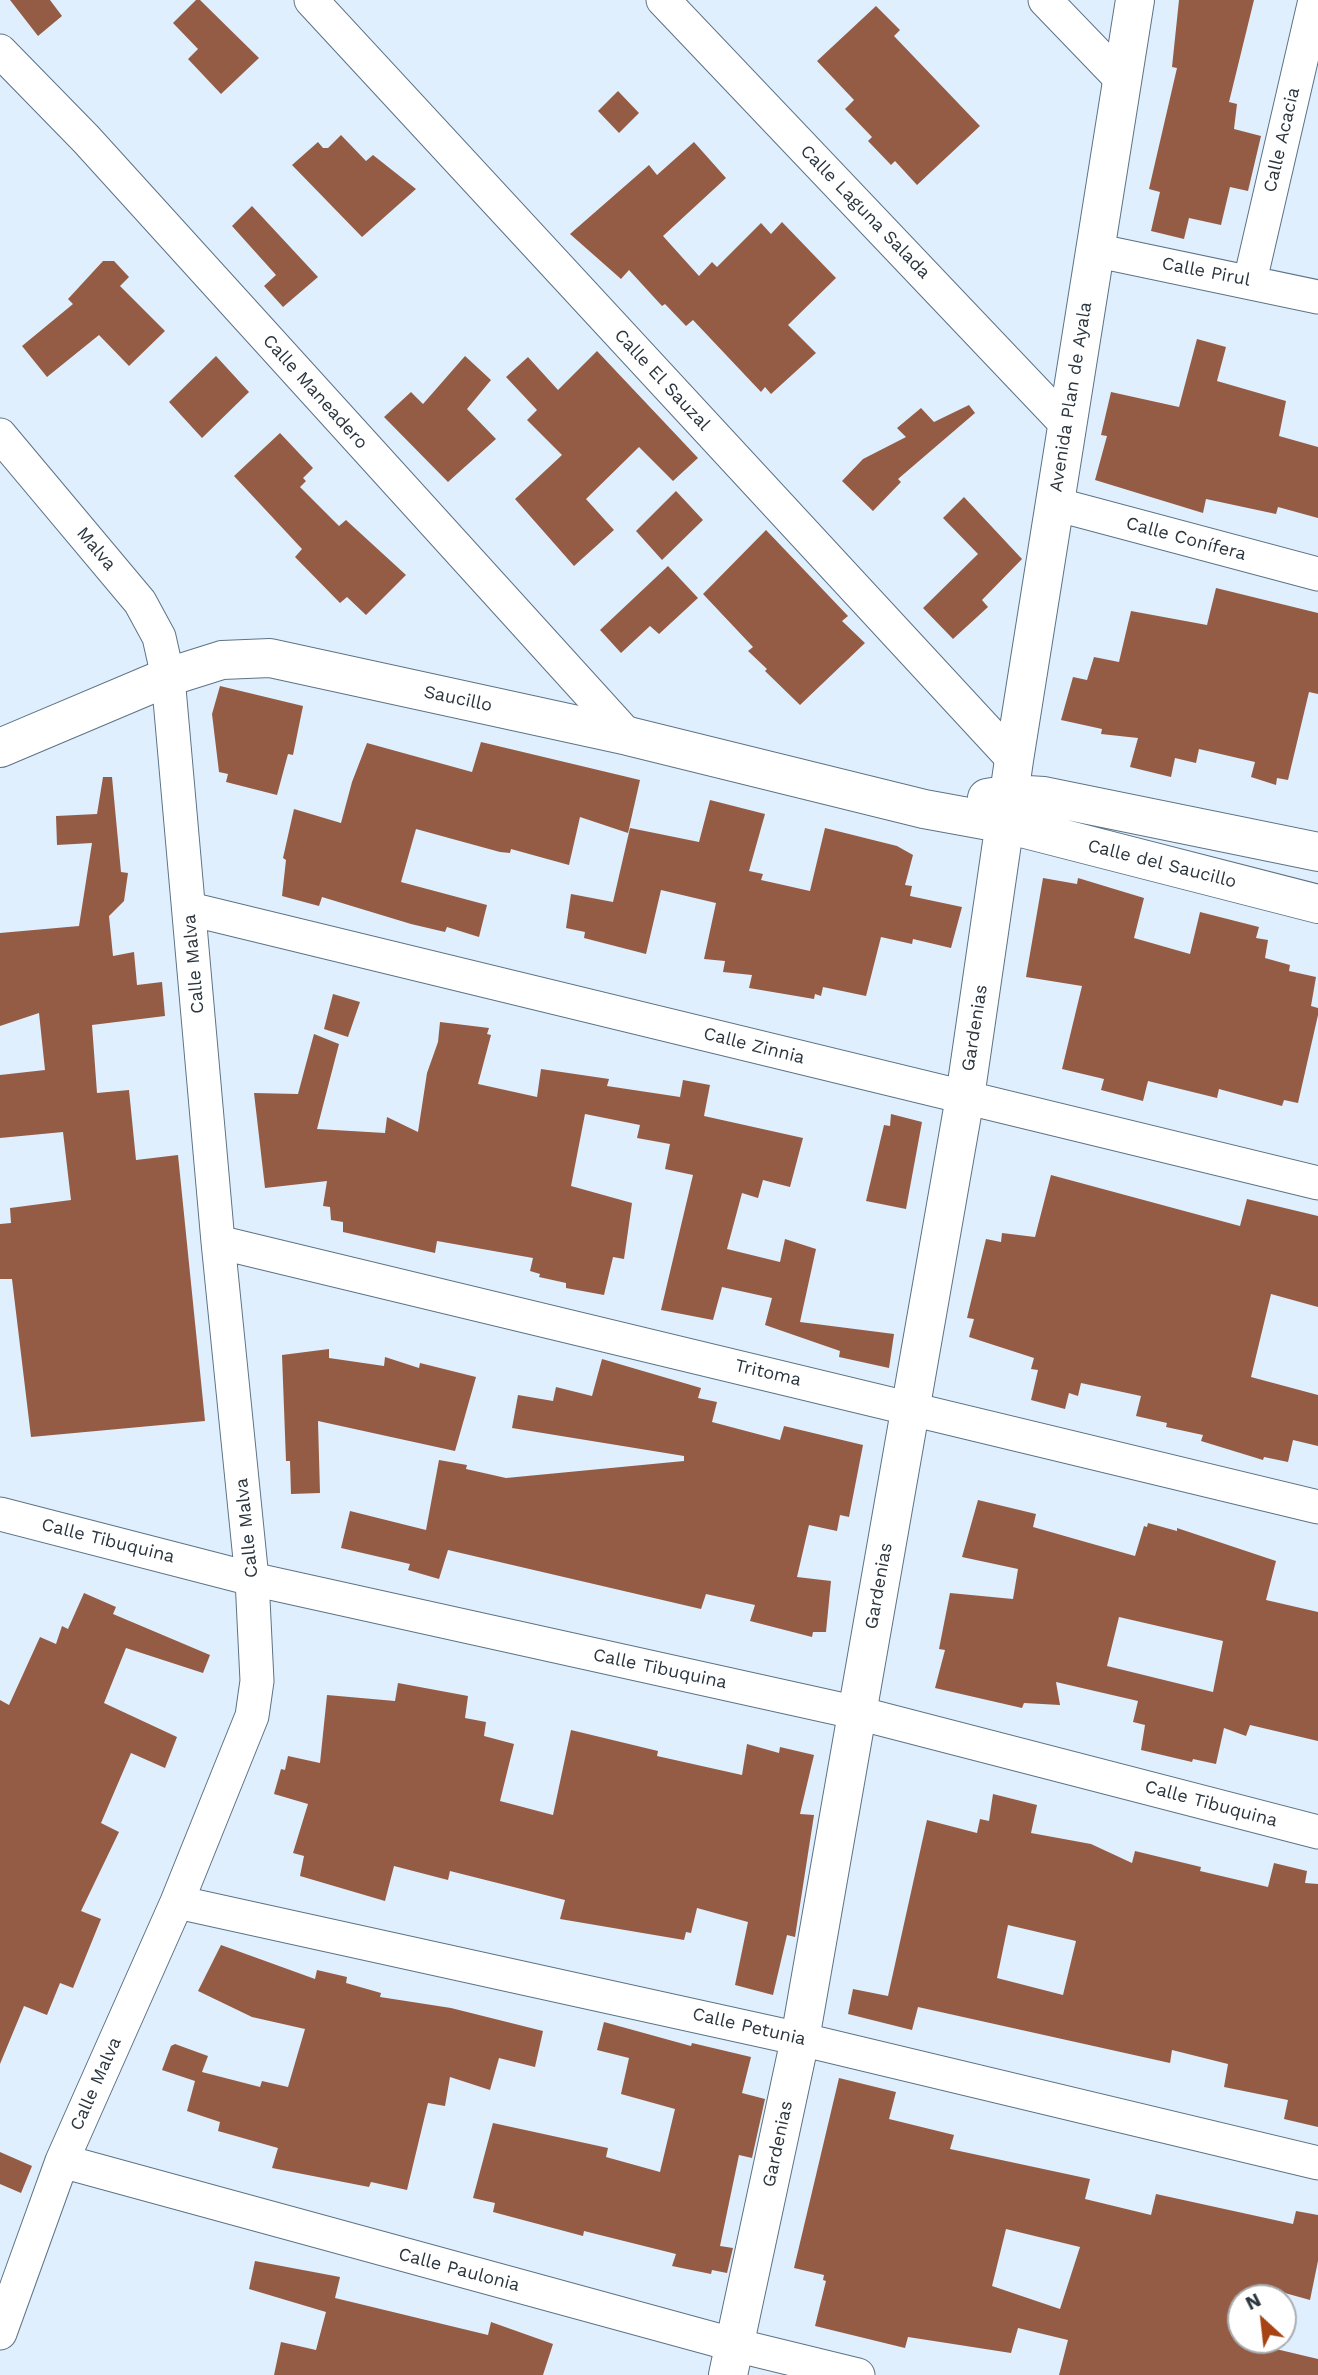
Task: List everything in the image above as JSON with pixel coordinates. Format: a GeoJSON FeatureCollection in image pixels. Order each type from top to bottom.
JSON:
{"type":"FeatureCollection","features":[{"type":"Feature","properties":{"kind":"street","name":"Calle El Sauzal"},"geometry":{"type":"LineString","coordinates":[[311,0],[1010,793]]}},
{"type":"Feature","properties":{"kind":"street","name":"Calle Laguna Salada"},"geometry":{"type":"LineString","coordinates":[[663,0],[1068,425]]}},
{"type":"Feature","properties":{"kind":"street"},"geometry":{"type":"LineString","coordinates":[[1045,0],[1123,81]]}},
{"type":"Feature","properties":{"kind":"street","name":"Avenida Plan de Ayala"},"geometry":{"type":"LineString","coordinates":[[1010,793],[1135,0]]}},
{"type":"Feature","properties":{"kind":"street","name":"Calle Acacia"},"geometry":{"type":"LineString","coordinates":[[1250,281],[1315,0]]}},
{"type":"Feature","properties":{"kind":"street","name":"Calle Maneadero"},"geometry":{"type":"LineString","coordinates":[[0,51],[86,139],[628,736]]}},
{"type":"Feature","properties":{"kind":"street","name":"Calle Pirul"},"geometry":{"type":"LineString","coordinates":[[1094,250],[1318,297]]}},
{"type":"Feature","properties":{"kind":"street","name":"Malva"},"geometry":{"type":"LineString","coordinates":[[0,435],[140,602],[159,637],[168,677]]}},
{"type":"Feature","properties":{"kind":"street","name":"Calle Conífera"},"geometry":{"type":"LineString","coordinates":[[1055,504],[1318,574]]}},
{"type":"Feature","properties":{"kind":"street","name":"Saucillo"},"geometry":{"type":"LineString","coordinates":[[0,748],[168,677],[222,660],[271,658],[628,736],[924,809],[1010,793]]}},
{"type":"Feature","properties":{"kind":"street","name":"Calle Malva"},"geometry":{"type":"LineString","coordinates":[[0,2333],[62,2161],[177,1902],[252,1716],[257,1681],[252,1579],[218,1242],[168,677]]}},
{"type":"Feature","properties":{"kind":"street"},"geometry":{"type":"LineString","coordinates":[[1010,793],[1044,796],[1318,852]]}},
{"type":"Feature","properties":{"kind":"street","name":"Calle del Saucillo"},"geometry":{"type":"LineString","coordinates":[[1010,793],[1318,904]]}},
{"type":"Feature","properties":{"kind":"street","name":"Gardenias"},"geometry":{"type":"LineString","coordinates":[[731,2360],[800,2039],[965,1097],[1010,793]]}},
{"type":"Feature","properties":{"kind":"street","name":"Calle Zinnia"},"geometry":{"type":"LineString","coordinates":[[190,909],[1318,1183]]}},
{"type":"Feature","properties":{"kind":"street","name":"Tritoma"},"geometry":{"type":"LineString","coordinates":[[218,1242],[1318,1507]]}},
{"type":"Feature","properties":{"kind":"street","name":"Calle Tibuquina"},"geometry":{"type":"LineString","coordinates":[[0,1514],[252,1579],[858,1713],[1318,1832]]}},
{"type":"Feature","properties":{"kind":"street","name":"Calle Petunia"},"geometry":{"type":"LineString","coordinates":[[177,1902],[800,2039],[1318,2163]]}},
{"type":"Feature","properties":{"kind":"street","name":"Calle Paulonia"},"geometry":{"type":"LineString","coordinates":[[62,2161],[731,2360],[858,2375]]}},
{"type":"Feature","properties":{"kind":"building"},"geometry":{"type":"Polygon","coordinates":[[[10,0],[50,0],[62,16],[38,36],[10,0]]]}},
{"type":"Feature","properties":{"kind":"building"},"geometry":{"type":"Polygon","coordinates":[[[196,0],[200,0],[259,58],[221,94],[188,59],[198,49],[173,23],[196,0]]]}},
{"type":"Feature","properties":{"kind":"building"},"geometry":{"type":"Polygon","coordinates":[[[1179,0],[1254,0],[1229,102],[1237,104],[1234,129],[1261,136],[1248,191],[1230,187],[1221,225],[1189,218],[1184,239],[1151,231],[1160,192],[1149,189],[1177,68],[1172,67],[1179,0]]]}},
{"type":"Feature","properties":{"kind":"building"},"geometry":{"type":"Polygon","coordinates":[[[876,6],[900,30],[894,36],[980,126],[917,185],[895,161],[891,165],[868,141],[872,137],[845,109],[854,100],[817,61],[876,6]]]}},
{"type":"Feature","properties":{"kind":"building"},"geometry":{"type":"Polygon","coordinates":[[[618,91],[639,113],[619,133],[598,111],[618,91]]]}},
{"type":"Feature","properties":{"kind":"building"},"geometry":{"type":"Polygon","coordinates":[[[341,135],[366,161],[373,155],[416,189],[362,237],[292,165],[318,142],[323,148],[328,148],[341,135]]]}},
{"type":"Feature","properties":{"kind":"building"},"geometry":{"type":"Polygon","coordinates":[[[694,142],[726,178],[663,236],[699,276],[712,262],[717,267],[761,223],[771,234],[782,222],[836,278],[788,325],[816,353],[771,394],[765,387],[761,392],[693,320],[686,326],[665,304],[662,306],[629,270],[621,279],[570,234],[649,165],[657,175],[694,142]]]}},
{"type":"Feature","properties":{"kind":"building"},"geometry":{"type":"Polygon","coordinates":[[[252,206],[318,277],[283,307],[264,286],[276,275],[232,226],[252,206]]]}},
{"type":"Feature","properties":{"kind":"building"},"geometry":{"type":"Polygon","coordinates":[[[103,261],[114,261],[129,277],[120,286],[165,331],[129,366],[99,335],[47,377],[22,346],[73,304],[68,299],[103,261]]]}},
{"type":"Feature","properties":{"kind":"building"},"geometry":{"type":"Polygon","coordinates":[[[1197,339],[1226,347],[1217,381],[1286,401],[1279,436],[1318,447],[1318,518],[1278,507],[1276,514],[1206,499],[1203,513],[1095,480],[1107,436],[1101,435],[1111,392],[1179,407],[1197,339]]]}},
{"type":"Feature","properties":{"kind":"building"},"geometry":{"type":"Polygon","coordinates":[[[597,351],[698,458],[673,481],[639,447],[586,499],[614,530],[574,566],[515,499],[562,455],[527,420],[537,410],[506,377],[528,357],[558,390],[597,351]]]}},
{"type":"Feature","properties":{"kind":"building"},"geometry":{"type":"Polygon","coordinates":[[[216,356],[249,392],[202,438],[169,402],[216,356]]]}},
{"type":"Feature","properties":{"kind":"building"},"geometry":{"type":"Polygon","coordinates":[[[465,356],[491,380],[467,409],[496,439],[448,482],[384,417],[411,392],[423,404],[465,356]]]}},
{"type":"Feature","properties":{"kind":"building"},"geometry":{"type":"Polygon","coordinates":[[[969,405],[975,413],[898,479],[901,482],[873,511],[842,481],[863,459],[906,437],[897,428],[921,408],[934,422],[969,405]]]}},
{"type":"Feature","properties":{"kind":"building"},"geometry":{"type":"Polygon","coordinates":[[[280,433],[313,468],[303,478],[306,481],[300,487],[339,526],[346,520],[406,575],[366,615],[347,597],[340,603],[295,557],[302,549],[234,476],[280,433]]]}},
{"type":"Feature","properties":{"kind":"building"},"geometry":{"type":"Polygon","coordinates":[[[676,491],[703,520],[662,560],[636,531],[676,491]]]}},
{"type":"Feature","properties":{"kind":"building"},"geometry":{"type":"Polygon","coordinates":[[[964,497],[1022,559],[982,600],[988,607],[953,639],[923,608],[978,554],[943,518],[964,497]]]}},
{"type":"Feature","properties":{"kind":"building"},"geometry":{"type":"Polygon","coordinates":[[[766,530],[848,616],[842,621],[865,643],[800,705],[765,671],[767,669],[748,651],[753,647],[703,594],[766,530]]]}},
{"type":"Feature","properties":{"kind":"building"},"geometry":{"type":"Polygon","coordinates":[[[668,566],[698,598],[659,634],[650,626],[621,653],[600,630],[668,566]]]}},
{"type":"Feature","properties":{"kind":"building"},"geometry":{"type":"Polygon","coordinates":[[[1216,588],[1318,613],[1318,694],[1309,692],[1288,780],[1277,778],[1276,785],[1251,777],[1255,762],[1199,749],[1196,763],[1175,758],[1171,777],[1130,767],[1138,738],[1101,734],[1102,729],[1061,720],[1073,677],[1087,680],[1094,657],[1119,662],[1131,611],[1207,625],[1216,588]]]}},
{"type":"Feature","properties":{"kind":"building"},"geometry":{"type":"Polygon","coordinates":[[[220,686],[303,706],[293,755],[288,754],[277,795],[226,782],[228,774],[219,772],[212,714],[220,686]]]}},
{"type":"Feature","properties":{"kind":"building"},"geometry":{"type":"Polygon","coordinates":[[[481,742],[640,780],[628,833],[580,817],[569,865],[511,849],[510,853],[500,852],[416,829],[401,882],[487,905],[479,937],[447,927],[445,932],[411,924],[322,897],[319,906],[282,896],[286,860],[283,858],[294,809],[341,823],[352,782],[367,743],[472,772],[481,742]]]}},
{"type":"Feature","properties":{"kind":"building"},"geometry":{"type":"Polygon","coordinates":[[[103,777],[112,777],[121,872],[128,873],[124,901],[109,916],[113,956],[134,952],[137,985],[162,982],[165,1016],[92,1025],[97,1093],[129,1090],[136,1160],[178,1155],[205,1421],[31,1437],[12,1279],[0,1279],[0,1224],[11,1223],[10,1208],[71,1200],[63,1132],[0,1138],[0,1075],[45,1070],[39,1013],[0,1026],[0,933],[79,926],[92,843],[57,845],[56,816],[97,814],[103,777]]]}},
{"type":"Feature","properties":{"kind":"building"},"geometry":{"type":"Polygon","coordinates":[[[710,800],[765,814],[749,871],[763,874],[761,880],[810,891],[825,828],[897,846],[913,855],[905,885],[912,886],[910,896],[962,907],[951,948],[913,939],[912,944],[881,937],[866,996],[823,987],[821,996],[815,994],[814,999],[749,988],[752,975],[723,972],[725,961],[704,959],[716,903],[661,890],[646,954],[584,938],[585,932],[566,928],[571,894],[613,902],[630,828],[699,842],[710,800]]]}},
{"type":"Feature","properties":{"kind":"building"},"geometry":{"type":"Polygon","coordinates":[[[1043,878],[1077,884],[1078,878],[1144,898],[1134,938],[1190,954],[1200,912],[1259,927],[1256,938],[1268,940],[1265,958],[1290,965],[1289,971],[1316,977],[1311,1006],[1318,1008],[1318,1015],[1298,1103],[1284,1100],[1282,1106],[1219,1089],[1217,1098],[1148,1081],[1143,1101],[1101,1090],[1104,1079],[1062,1069],[1082,986],[1026,977],[1043,878]]]}},
{"type":"Feature","properties":{"kind":"building"},"geometry":{"type":"Polygon","coordinates":[[[333,994],[360,1002],[348,1037],[324,1029],[333,994]]]}},
{"type":"Feature","properties":{"kind":"building"},"geometry":{"type":"Polygon","coordinates":[[[440,1022],[489,1028],[487,1034],[491,1035],[478,1084],[537,1097],[541,1069],[609,1079],[607,1086],[680,1097],[683,1080],[710,1085],[704,1116],[803,1138],[790,1187],[763,1180],[758,1198],[742,1193],[727,1249],[780,1262],[785,1239],[816,1249],[800,1322],[894,1334],[889,1368],[839,1357],[840,1351],[765,1325],[772,1298],[722,1287],[713,1320],[661,1310],[693,1175],[665,1169],[670,1144],[637,1138],[640,1125],[585,1114],[571,1186],[632,1203],[624,1259],[613,1257],[604,1295],[566,1288],[566,1283],[539,1277],[540,1274],[530,1271],[533,1258],[437,1241],[435,1253],[343,1232],[343,1222],[331,1220],[330,1207],[323,1206],[327,1181],[265,1188],[254,1093],[298,1094],[314,1034],[339,1044],[317,1129],[385,1133],[387,1117],[418,1132],[427,1073],[438,1042],[440,1022]]]}},
{"type":"Feature","properties":{"kind":"building"},"geometry":{"type":"Polygon","coordinates":[[[891,1114],[922,1122],[906,1209],[866,1201],[884,1125],[890,1126],[891,1114]]]}},
{"type":"Feature","properties":{"kind":"building"},"geometry":{"type":"Polygon","coordinates":[[[1051,1175],[1240,1226],[1247,1199],[1318,1216],[1318,1307],[1271,1294],[1251,1377],[1318,1395],[1318,1446],[1293,1440],[1288,1462],[1264,1457],[1263,1460],[1201,1441],[1203,1435],[1166,1427],[1167,1423],[1136,1416],[1141,1396],[1081,1383],[1078,1396],[1069,1393],[1065,1409],[1031,1400],[1038,1370],[1031,1369],[1034,1358],[969,1337],[974,1319],[967,1318],[986,1239],[1001,1242],[1002,1233],[1035,1237],[1051,1175]]]}},
{"type":"Feature","properties":{"kind":"building"},"geometry":{"type":"Polygon","coordinates":[[[329,1349],[329,1358],[384,1366],[385,1357],[419,1368],[420,1363],[476,1377],[455,1451],[318,1421],[320,1493],[291,1494],[290,1461],[286,1461],[282,1355],[329,1349]]]}},
{"type":"Feature","properties":{"kind":"building"},"geometry":{"type":"Polygon","coordinates":[[[602,1359],[701,1388],[698,1398],[717,1402],[712,1422],[780,1440],[784,1426],[863,1445],[849,1517],[840,1515],[837,1531],[809,1525],[797,1577],[831,1581],[826,1632],[813,1632],[812,1637],[750,1621],[755,1605],[706,1594],[701,1609],[448,1550],[439,1579],[408,1570],[410,1564],[341,1548],[350,1511],[426,1530],[439,1460],[467,1465],[466,1469],[506,1478],[684,1461],[684,1456],[512,1428],[518,1395],[553,1401],[556,1387],[592,1396],[602,1359]]]}},
{"type":"Feature","properties":{"kind":"building"},"geometry":{"type":"Polygon","coordinates":[[[978,1500],[1036,1514],[1033,1527],[1135,1556],[1144,1526],[1147,1527],[1148,1523],[1177,1531],[1177,1528],[1276,1561],[1266,1600],[1318,1612],[1318,1741],[1250,1725],[1246,1736],[1224,1728],[1216,1764],[1193,1759],[1192,1762],[1141,1750],[1145,1725],[1133,1722],[1138,1701],[1056,1682],[1060,1705],[1024,1703],[1022,1708],[935,1688],[945,1650],[939,1649],[950,1593],[1013,1599],[1018,1569],[962,1557],[978,1500]],[[1119,1617],[1107,1666],[1213,1692],[1223,1641],[1119,1617]]]}},
{"type":"Feature","properties":{"kind":"building"},"geometry":{"type":"Polygon","coordinates":[[[84,1593],[116,1607],[113,1614],[210,1655],[203,1673],[126,1648],[104,1703],[177,1737],[165,1768],[131,1753],[101,1823],[119,1832],[81,1911],[101,1919],[73,1988],[60,1983],[47,2015],[24,2006],[0,2064],[0,1700],[9,1705],[40,1637],[56,1644],[62,1626],[68,1629],[84,1593]]]}},
{"type":"Feature","properties":{"kind":"building"},"geometry":{"type":"Polygon","coordinates":[[[398,1683],[468,1696],[465,1718],[486,1722],[484,1736],[514,1744],[500,1801],[553,1815],[571,1730],[658,1751],[657,1756],[742,1775],[747,1744],[779,1753],[780,1747],[814,1755],[800,1814],[814,1815],[795,1937],[787,1935],[773,1995],[735,1985],[748,1922],[697,1908],[691,1933],[686,1932],[684,1940],[560,1919],[565,1900],[450,1871],[448,1880],[394,1866],[385,1901],[300,1876],[304,1856],[293,1853],[308,1804],[274,1794],[281,1769],[285,1770],[288,1756],[320,1763],[327,1695],[395,1701],[398,1683]]]}},
{"type":"Feature","properties":{"kind":"building"},"geometry":{"type":"Polygon","coordinates":[[[993,1794],[1037,1805],[1031,1833],[1091,1844],[1132,1863],[1135,1851],[1201,1867],[1200,1871],[1268,1887],[1274,1863],[1307,1871],[1305,1883],[1318,1884],[1318,2127],[1284,2119],[1288,2100],[1224,2087],[1228,2064],[1172,2050],[1170,2063],[918,2007],[912,2030],[848,2014],[853,1989],[888,1996],[927,1820],[977,1833],[980,1819],[989,1821],[993,1794]],[[1008,1925],[997,1978],[1063,1995],[1076,1941],[1008,1925]]]}},
{"type":"Feature","properties":{"kind":"building"},"geometry":{"type":"Polygon","coordinates":[[[221,1945],[315,1979],[317,1970],[347,1977],[346,1983],[381,1993],[380,1997],[451,2008],[543,2031],[535,2067],[499,2058],[490,2090],[450,2077],[445,2106],[428,2103],[407,2190],[371,2182],[369,2187],[272,2168],[278,2148],[218,2131],[220,2122],[187,2111],[195,2081],[162,2070],[171,2046],[175,2044],[208,2056],[202,2072],[260,2087],[262,2081],[288,2087],[305,2029],[252,2017],[198,1991],[221,1945]]]}},
{"type":"Feature","properties":{"kind":"building"},"geometry":{"type":"Polygon","coordinates":[[[604,2022],[691,2046],[692,2043],[751,2057],[742,2093],[765,2099],[752,2158],[739,2155],[720,2246],[733,2248],[727,2273],[712,2270],[711,2274],[672,2266],[676,2254],[584,2231],[583,2236],[493,2212],[495,2203],[473,2198],[493,2123],[608,2148],[606,2157],[660,2172],[675,2109],[621,2094],[629,2058],[597,2050],[604,2022]]]}},
{"type":"Feature","properties":{"kind":"building"},"geometry":{"type":"Polygon","coordinates":[[[839,2078],[896,2092],[889,2119],[954,2135],[950,2149],[1090,2179],[1085,2199],[1151,2215],[1156,2194],[1293,2224],[1296,2211],[1318,2215],[1318,2261],[1310,2300],[1297,2296],[1297,2284],[1227,2284],[1227,2354],[1297,2354],[1318,2359],[1318,2375],[1059,2375],[1068,2340],[1018,2328],[1011,2353],[908,2337],[905,2348],[815,2326],[826,2281],[823,2280],[824,2275],[794,2268],[839,2078]],[[1006,2229],[992,2286],[1060,2309],[1080,2247],[1006,2229]]]}},
{"type":"Feature","properties":{"kind":"building"},"geometry":{"type":"Polygon","coordinates":[[[0,2152],[32,2166],[21,2193],[0,2184],[0,2152]]]}},
{"type":"Feature","properties":{"kind":"building"},"geometry":{"type":"Polygon","coordinates":[[[255,2261],[340,2277],[335,2298],[488,2335],[491,2322],[553,2344],[543,2375],[274,2375],[281,2342],[316,2350],[326,2312],[249,2289],[255,2261]]]}}]}
